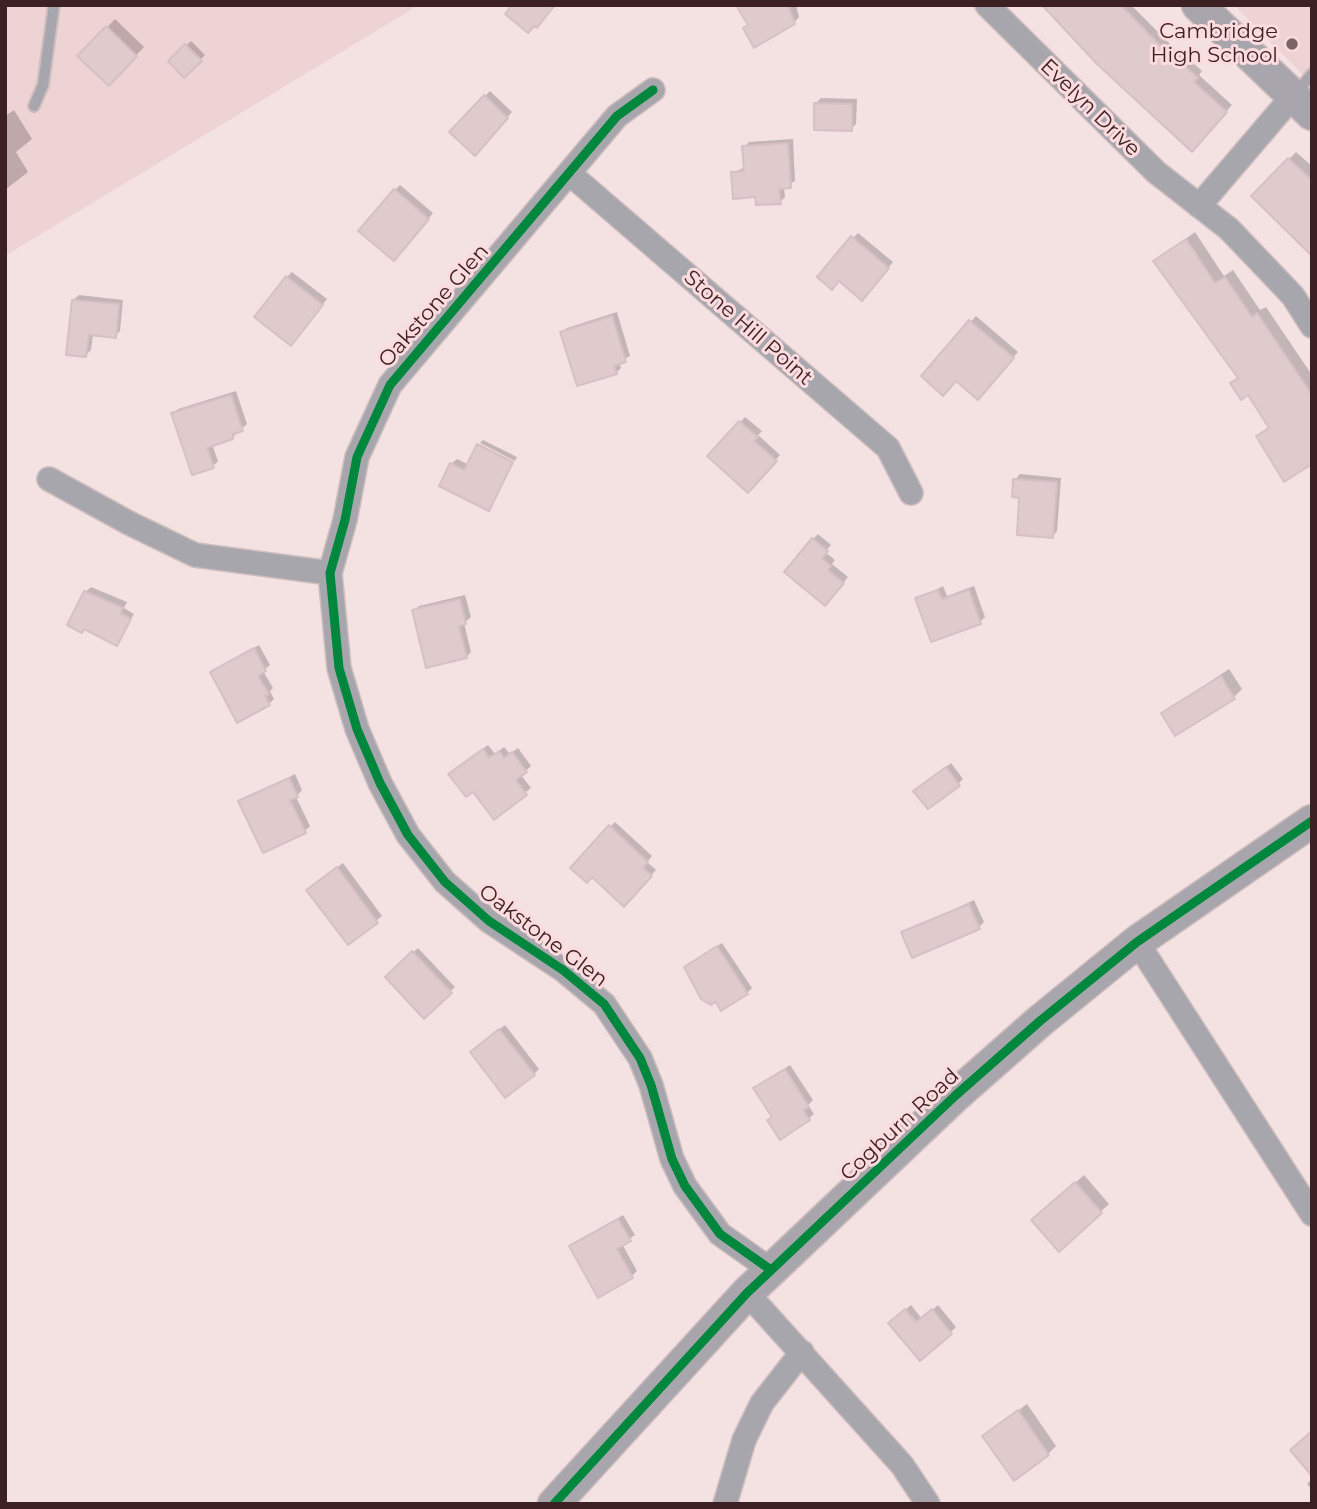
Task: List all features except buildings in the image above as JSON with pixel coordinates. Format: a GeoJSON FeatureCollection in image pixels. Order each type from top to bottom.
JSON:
{"type":"FeatureCollection","features":[{"type":"Feature","properties":{"kind":"street","name":"Evelyn Drive"},"geometry":{"type":"LineString","coordinates":[[987,5],[1156,172],[1229,229],[1293,296],[1312,326]]}},
{"type":"Feature","properties":{"kind":"street"},"geometry":{"type":"LineString","coordinates":[[1198,5],[1306,95],[1199,206]]}},
{"type":"Feature","properties":{"kind":"street","name":"Oakstone Glen"},"geometry":{"type":"LineString","coordinates":[[653,90],[617,116],[390,384],[357,457],[345,520],[330,573],[339,668],[348,701],[380,783],[408,835],[445,882],[489,921],[564,970],[604,1004],[640,1058],[651,1085],[672,1159],[685,1186],[720,1234],[771,1270]]}},
{"type":"Feature","properties":{"kind":"street","name":"Stone Hill Point"},"geometry":{"type":"LineString","coordinates":[[570,174],[888,448],[911,493]]}},
{"type":"Feature","properties":{"kind":"street"},"geometry":{"type":"LineString","coordinates":[[49,479],[195,555],[330,573]]}},
{"type":"Feature","properties":{"kind":"street","name":"Cogburn Road"},"geometry":{"type":"LineString","coordinates":[[554,1504],[747,1293],[956,1096],[1040,1021],[1137,942],[1312,821]]}},
{"type":"Feature","properties":{"kind":"street"},"geometry":{"type":"LineString","coordinates":[[1137,942],[1312,1214]]}},
{"type":"Feature","properties":{"kind":"street"},"geometry":{"type":"LineString","coordinates":[[747,1293],[902,1465],[928,1504]]}},
{"type":"Feature","properties":{"kind":"street"},"geometry":{"type":"LineString","coordinates":[[726,1504],[744,1440],[762,1403],[802,1352]]}},
{"type":"Feature","properties":{"kind":"lane"},"geometry":{"type":"LineString","coordinates":[[34,106],[43,85],[54,5]]}},
{"type":"Feature","properties":{"kind":"shaded area"},"geometry":{"type":"Polygon","coordinates":[[[5,5],[419,5],[5,256],[5,5]]]}},
{"type":"Feature","properties":{"kind":"shaded area","name":"Cambridge High School"},"geometry":{"type":"Polygon","coordinates":[[[1234,5],[1312,5],[1312,84],[1234,5]]]}},
{"type":"Feature","properties":{"kind":"cycle path"},"geometry":{"type":"LineString","coordinates":[[653,90],[617,116],[390,385],[357,457],[345,520],[330,573],[339,668],[357,729],[380,783],[408,835],[445,882],[489,921],[563,970],[604,1004],[640,1058],[651,1085],[672,1159],[685,1186],[720,1234],[771,1270]]}},
{"type":"Feature","properties":{"kind":"cycle path"},"geometry":{"type":"LineString","coordinates":[[554,1504],[747,1293],[956,1095],[1040,1021],[1137,942],[1312,821]]}},
{"type":"Feature","properties":{"kind":"place","name":"Cambridge High School"},"geometry":{"type":"Point","coordinates":[1292,44]}}]}
